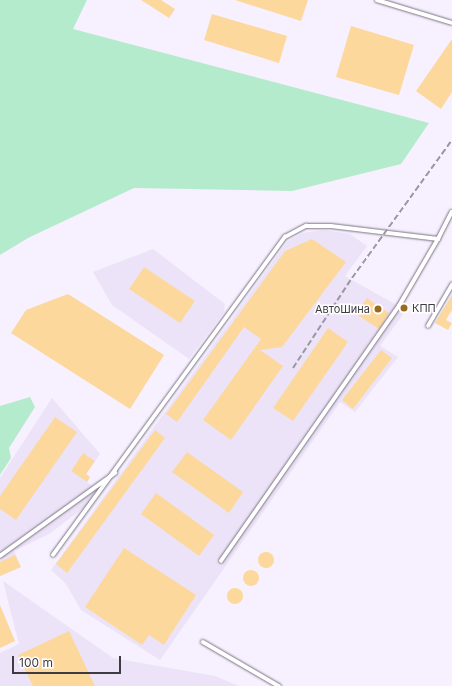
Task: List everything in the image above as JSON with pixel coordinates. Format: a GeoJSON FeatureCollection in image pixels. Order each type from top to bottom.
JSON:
{"type":"FeatureCollection","features":[{"type":"Feature","properties":{"kind":"lane"},"geometry":{"type":"LineString","coordinates":[[377,0],[452,23]]}},
{"type":"Feature","properties":{"kind":"lane"},"geometry":{"type":"LineString","coordinates":[[220,561],[399,306],[452,212]]}},
{"type":"Feature","properties":{"kind":"lane"},"geometry":{"type":"LineString","coordinates":[[53,555],[118,471],[286,237],[306,226],[331,226],[438,239]]}},
{"type":"Feature","properties":{"kind":"lane"},"geometry":{"type":"LineString","coordinates":[[428,326],[452,285]]}},
{"type":"Feature","properties":{"kind":"lane"},"geometry":{"type":"LineString","coordinates":[[0,556],[118,471]]}},
{"type":"Feature","properties":{"kind":"lane"},"geometry":{"type":"LineString","coordinates":[[203,642],[279,686]]}},
{"type":"Feature","properties":{"kind":"shaded area"},"geometry":{"type":"Polygon","coordinates":[[[323,230],[350,234],[367,246],[345,276],[400,307],[403,303],[409,306],[380,346],[398,357],[355,412],[340,402],[160,660],[81,610],[66,584],[51,570],[288,241],[303,233],[323,230]]]}},
{"type":"Feature","properties":{"kind":"shaded area"},"geometry":{"type":"Polygon","coordinates":[[[153,249],[225,304],[224,312],[189,359],[112,305],[93,272],[153,249]]]}},
{"type":"Feature","properties":{"kind":"shaded area"},"geometry":{"type":"Polygon","coordinates":[[[52,398],[100,454],[86,474],[90,477],[87,482],[99,491],[86,506],[49,534],[14,551],[21,567],[0,576],[0,478],[52,398]]]}},
{"type":"Feature","properties":{"kind":"shaded area"},"geometry":{"type":"Polygon","coordinates":[[[3,581],[113,658],[215,676],[239,686],[0,686],[0,653],[19,644],[3,581]]]}},
{"type":"Feature","properties":{"kind":"green space"},"geometry":{"type":"Polygon","coordinates":[[[0,0],[87,0],[73,29],[429,123],[401,164],[292,191],[134,188],[28,238],[0,255],[0,0]]]}},
{"type":"Feature","properties":{"kind":"green space"},"geometry":{"type":"Polygon","coordinates":[[[30,397],[35,407],[9,448],[11,458],[0,475],[0,406],[30,397]]]}},
{"type":"Feature","properties":{"kind":"building"},"geometry":{"type":"Polygon","coordinates":[[[141,0],[161,0],[175,9],[169,18],[141,0]]]}},
{"type":"Feature","properties":{"kind":"building"},"geometry":{"type":"Polygon","coordinates":[[[235,0],[308,0],[301,21],[235,0]]]}},
{"type":"Feature","properties":{"kind":"building"},"geometry":{"type":"Polygon","coordinates":[[[212,14],[287,36],[279,63],[204,40],[212,14]]]}},
{"type":"Feature","properties":{"kind":"building"},"geometry":{"type":"Polygon","coordinates":[[[351,26],[414,45],[399,95],[336,77],[351,26]]]}},
{"type":"Feature","properties":{"kind":"building"},"geometry":{"type":"Polygon","coordinates":[[[452,39],[452,92],[441,109],[416,91],[452,39]]]}},
{"type":"Feature","properties":{"kind":"building"},"geometry":{"type":"Polygon","coordinates":[[[312,239],[346,262],[282,347],[260,350],[283,366],[231,440],[203,420],[261,339],[244,327],[177,422],[166,414],[285,251],[312,239]]]}},
{"type":"Feature","properties":{"kind":"building"},"geometry":{"type":"Polygon","coordinates":[[[144,267],[195,301],[180,323],[129,289],[144,267]]]}},
{"type":"Feature","properties":{"kind":"building"},"geometry":{"type":"Polygon","coordinates":[[[68,294],[164,355],[130,409],[11,333],[26,310],[68,294]]]}},
{"type":"Feature","properties":{"kind":"building"},"geometry":{"type":"Polygon","coordinates":[[[452,295],[452,310],[446,320],[452,323],[448,330],[435,323],[452,295]]]}},
{"type":"Feature","properties":{"kind":"building"},"geometry":{"type":"Polygon","coordinates":[[[367,298],[389,313],[379,329],[356,314],[367,298]]]}},
{"type":"Feature","properties":{"kind":"building"},"geometry":{"type":"Polygon","coordinates":[[[328,328],[348,342],[293,421],[273,408],[328,328]]]}},
{"type":"Feature","properties":{"kind":"building"},"geometry":{"type":"Polygon","coordinates":[[[381,350],[392,358],[353,409],[342,400],[381,350]]]}},
{"type":"Feature","properties":{"kind":"building"},"geometry":{"type":"Polygon","coordinates":[[[55,417],[77,432],[16,520],[0,509],[0,496],[55,417]]]}},
{"type":"Feature","properties":{"kind":"building"},"geometry":{"type":"Polygon","coordinates":[[[155,430],[165,438],[67,573],[56,564],[155,430]]]}},
{"type":"Feature","properties":{"kind":"building"},"geometry":{"type":"Polygon","coordinates":[[[187,452],[243,492],[229,513],[172,472],[187,452]]]}},
{"type":"Feature","properties":{"kind":"building"},"geometry":{"type":"Polygon","coordinates":[[[83,453],[95,461],[86,474],[90,477],[87,482],[71,471],[83,453]]]}},
{"type":"Feature","properties":{"kind":"building"},"geometry":{"type":"Polygon","coordinates":[[[156,493],[214,535],[199,556],[141,514],[156,493]]]}},
{"type":"Feature","properties":{"kind":"building"},"geometry":{"type":"Polygon","coordinates":[[[124,548],[196,595],[164,645],[149,635],[142,645],[85,607],[124,548]]]}},
{"type":"Feature","properties":{"kind":"building"},"geometry":{"type":"Polygon","coordinates":[[[263,552],[269,552],[274,557],[272,566],[269,568],[263,568],[258,563],[258,557],[263,552]]]}},
{"type":"Feature","properties":{"kind":"building"},"geometry":{"type":"Polygon","coordinates":[[[15,555],[21,567],[0,576],[0,562],[15,555]]]}},
{"type":"Feature","properties":{"kind":"building"},"geometry":{"type":"Polygon","coordinates":[[[248,570],[254,570],[259,575],[257,584],[254,586],[248,586],[243,581],[243,575],[248,570]]]}},
{"type":"Feature","properties":{"kind":"building"},"geometry":{"type":"Polygon","coordinates":[[[232,588],[238,588],[243,593],[241,602],[238,604],[232,604],[227,599],[227,593],[232,588]]]}},
{"type":"Feature","properties":{"kind":"building"},"geometry":{"type":"Polygon","coordinates":[[[0,605],[15,641],[0,648],[0,605]]]}},
{"type":"Feature","properties":{"kind":"building"},"geometry":{"type":"Polygon","coordinates":[[[69,631],[95,686],[33,686],[18,655],[69,631]]]}},
{"type":"Feature","properties":{"kind":"railway"},"geometry":{"type":"LineString","coordinates":[[293,368],[352,278],[452,140]]}},
{"type":"Feature","properties":{"kind":"place","name":"КПП"},"geometry":{"type":"Point","coordinates":[404,308]}},
{"type":"Feature","properties":{"kind":"place","name":"АвтоШина"},"geometry":{"type":"Point","coordinates":[378,309]}}]}
